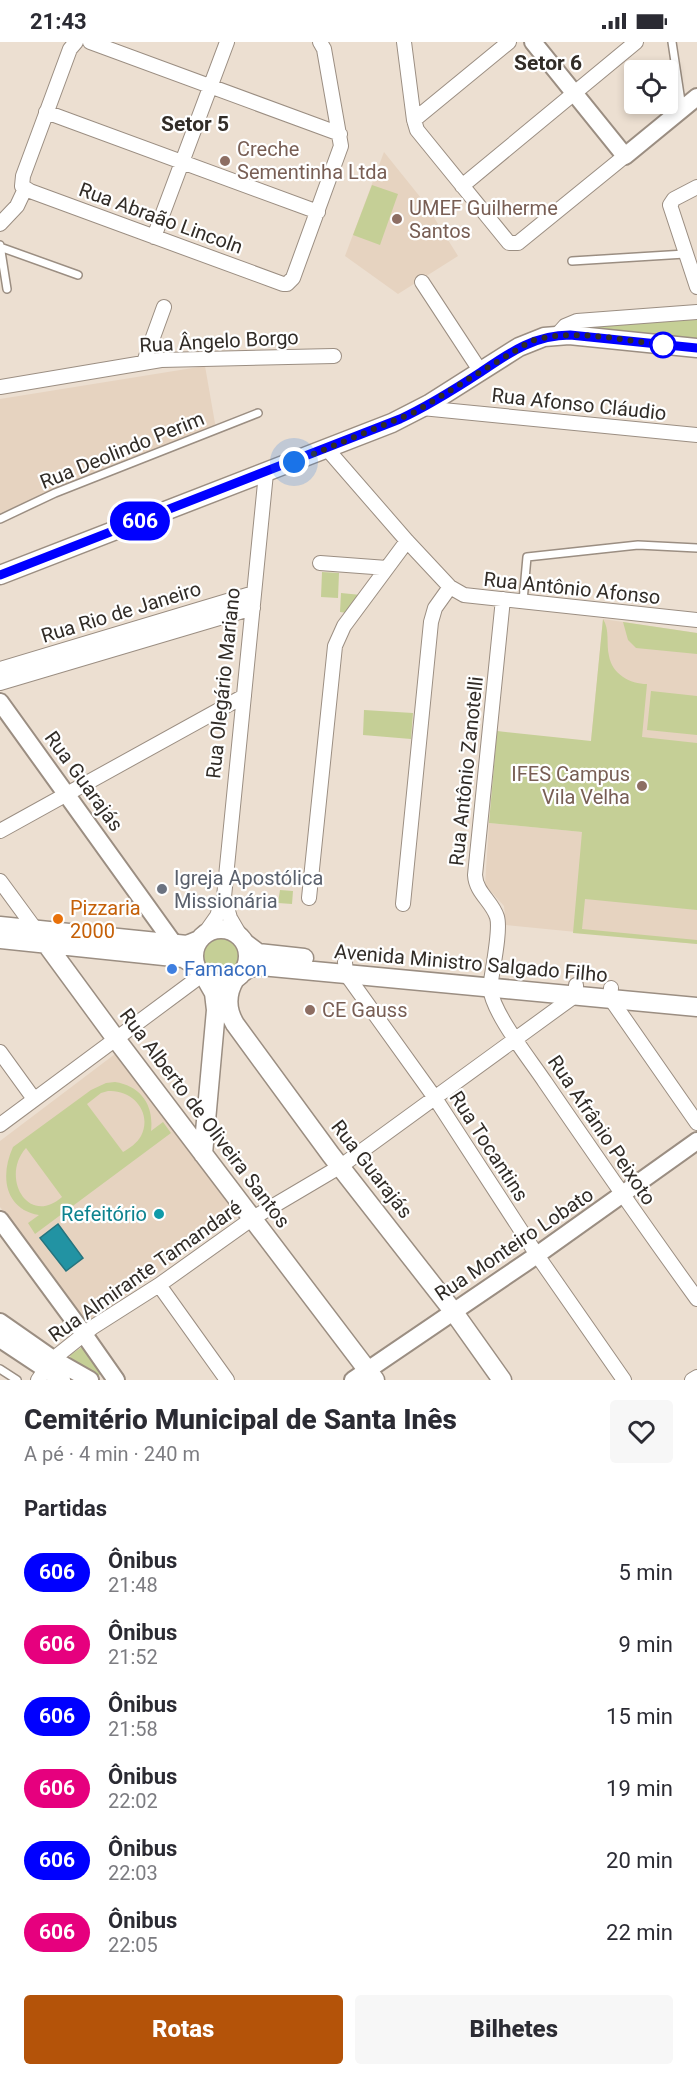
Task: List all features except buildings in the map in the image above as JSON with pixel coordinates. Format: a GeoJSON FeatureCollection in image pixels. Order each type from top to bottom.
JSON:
{"type":"FeatureCollection","features":[{"type":"Feature","properties":{"kind":"main road"},"geometry":{"type":"LineString","coordinates":[[0,575],[392,423],[422,408],[525,344],[557,335],[570,335],[697,348]]}},
{"type":"Feature","properties":{"kind":"main road"},"geometry":{"type":"LineString","coordinates":[[0,926],[41,937],[183,958],[201,973],[219,983],[239,976],[248,961],[244,940],[234,931],[221,928],[202,936],[190,945],[41,937],[0,939]]}},
{"type":"Feature","properties":{"kind":"main road"},"geometry":{"type":"LineString","coordinates":[[202,936],[194,952],[201,973],[216,1001],[203,1154]]}},
{"type":"Feature","properties":{"kind":"main road","name":"Rua Alberto de Oliveira Santos"},"geometry":{"type":"LineString","coordinates":[[41,937],[253,1218],[365,1377]]}},
{"type":"Feature","properties":{"kind":"main road","name":"Avenida Ministro Salgado Filho"},"geometry":{"type":"LineString","coordinates":[[244,940],[258,953],[346,968],[610,993],[697,997]]}},
{"type":"Feature","properties":{"kind":"main road","name":"Avenida Ministro Salgado Filho"},"geometry":{"type":"LineString","coordinates":[[239,976],[249,968],[261,966],[346,968]]}},
{"type":"Feature","properties":{"kind":"main road","name":"Rua Guarajás"},"geometry":{"type":"LineString","coordinates":[[239,976],[230,990],[228,1005],[231,1017],[341,1166],[453,1311],[502,1380]]}},
{"type":"Feature","properties":{"kind":"main road","name":"Avenida Ministro Salgado Filho"},"geometry":{"type":"LineString","coordinates":[[610,993],[697,1007]]}},
{"type":"Feature","properties":{"kind":"main road"},"geometry":{"type":"LineString","coordinates":[[214,1032],[226,1025],[239,1029]]}},
{"type":"Feature","properties":{"kind":"street"},"geometry":{"type":"LineString","coordinates":[[0,224],[17,206],[24,187],[23,176],[46,112],[69,49],[76,42]]}},
{"type":"Feature","properties":{"kind":"street"},"geometry":{"type":"LineString","coordinates":[[90,42],[340,134]]}},
{"type":"Feature","properties":{"kind":"street"},"geometry":{"type":"LineString","coordinates":[[154,237],[227,42]]}},
{"type":"Feature","properties":{"kind":"street"},"geometry":{"type":"LineString","coordinates":[[46,112],[318,212],[340,152],[340,134],[324,49],[320,42]]}},
{"type":"Feature","properties":{"kind":"street"},"geometry":{"type":"LineString","coordinates":[[404,42],[414,120],[424,139],[509,243],[518,243],[697,96]]}},
{"type":"Feature","properties":{"kind":"street"},"geometry":{"type":"LineString","coordinates":[[414,120],[509,42]]}},
{"type":"Feature","properties":{"kind":"street"},"geometry":{"type":"LineString","coordinates":[[533,42],[625,156]]}},
{"type":"Feature","properties":{"kind":"street"},"geometry":{"type":"LineString","coordinates":[[462,186],[636,42]]}},
{"type":"Feature","properties":{"kind":"street","name":"Rua Abraão Lincoln"},"geometry":{"type":"LineString","coordinates":[[24,187],[154,237],[287,284],[293,278],[318,212]]}},
{"type":"Feature","properties":{"kind":"street"},"geometry":{"type":"LineString","coordinates":[[697,188],[675,199],[670,205],[697,287]]}},
{"type":"Feature","properties":{"kind":"street"},"geometry":{"type":"LineString","coordinates":[[422,282],[481,372]]}},
{"type":"Feature","properties":{"kind":"street"},"geometry":{"type":"LineString","coordinates":[[144,362],[164,307]]}},
{"type":"Feature","properties":{"kind":"street"},"geometry":{"type":"LineString","coordinates":[[557,335],[565,326],[578,321],[697,312]]}},
{"type":"Feature","properties":{"kind":"street","name":"Rua Ângelo Borgo"},"geometry":{"type":"LineString","coordinates":[[0,387],[144,362],[230,357],[334,356]]}},
{"type":"Feature","properties":{"kind":"street","name":"Rua Afonso Cláudio"},"geometry":{"type":"LineString","coordinates":[[422,408],[697,435]]}},
{"type":"Feature","properties":{"kind":"street","name":"Rua Antônio Afonso"},"geometry":{"type":"LineString","coordinates":[[327,449],[407,541],[450,586],[464,595],[697,620]]}},
{"type":"Feature","properties":{"kind":"street","name":"Rua Olegário Mariano"},"geometry":{"type":"LineString","coordinates":[[202,936],[217,916],[224,897],[266,473]]}},
{"type":"Feature","properties":{"kind":"street"},"geometry":{"type":"LineString","coordinates":[[309,898],[335,646],[344,626],[407,541]]}},
{"type":"Feature","properties":{"kind":"street"},"geometry":{"type":"LineString","coordinates":[[320,563],[387,568]]}},
{"type":"Feature","properties":{"kind":"street"},"geometry":{"type":"LineString","coordinates":[[403,904],[430,622],[435,608],[450,586]]}},
{"type":"Feature","properties":{"kind":"street","name":"Rua Rio de Janeiro"},"geometry":{"type":"LineString","coordinates":[[0,669],[254,593]]}},
{"type":"Feature","properties":{"kind":"street","name":"Rua Antônio Zanotelli"},"geometry":{"type":"LineString","coordinates":[[491,982],[498,922],[492,907],[477,888],[475,875],[502,599]]}},
{"type":"Feature","properties":{"kind":"street","name":"Rua Rio de Janeiro"},"geometry":{"type":"LineString","coordinates":[[0,682],[253,608]]}},
{"type":"Feature","properties":{"kind":"street"},"geometry":{"type":"LineString","coordinates":[[0,831],[244,696]]}},
{"type":"Feature","properties":{"kind":"street","name":"Rua Guarajás"},"geometry":{"type":"LineString","coordinates":[[0,702],[174,944]]}},
{"type":"Feature","properties":{"kind":"street","name":"Rua Alberto de Oliveira Santos"},"geometry":{"type":"LineString","coordinates":[[0,881],[41,937]]}},
{"type":"Feature","properties":{"kind":"street","name":"Rua Olegário Mariano"},"geometry":{"type":"LineString","coordinates":[[224,897],[230,918],[244,940]]}},
{"type":"Feature","properties":{"kind":"street","name":"Rua Tocantins"},"geometry":{"type":"LineString","coordinates":[[346,968],[435,1098],[537,1255],[624,1380]]}},
{"type":"Feature","properties":{"kind":"street"},"geometry":{"type":"LineString","coordinates":[[0,1125],[201,973]]}},
{"type":"Feature","properties":{"kind":"street","name":"Rua Afrânio Peixoto"},"geometry":{"type":"LineString","coordinates":[[491,982],[493,1003],[515,1038],[697,1299]]}},
{"type":"Feature","properties":{"kind":"street","name":"Rua Almirante Tamandaré"},"geometry":{"type":"LineString","coordinates":[[46,1370],[83,1334],[159,1285],[253,1218],[341,1166],[435,1098],[576,990]]}},
{"type":"Feature","properties":{"kind":"street"},"geometry":{"type":"LineString","coordinates":[[610,993],[697,1123]]}},
{"type":"Feature","properties":{"kind":"street"},"geometry":{"type":"LineString","coordinates":[[0,1052],[34,1099]]}},
{"type":"Feature","properties":{"kind":"street","name":"Rua Monteiro Lobato"},"geometry":{"type":"LineString","coordinates":[[365,1377],[453,1311],[537,1255],[697,1141]]}},
{"type":"Feature","properties":{"kind":"street"},"geometry":{"type":"LineString","coordinates":[[0,1220],[111,1373],[92,1380],[46,1370],[0,1322]]}},
{"type":"Feature","properties":{"kind":"street"},"geometry":{"type":"LineString","coordinates":[[159,1285],[227,1380]]}},
{"type":"Feature","properties":{"kind":"street"},"geometry":{"type":"LineString","coordinates":[[0,1339],[62,1380]]}},
{"type":"Feature","properties":{"kind":"street"},"geometry":{"type":"LineString","coordinates":[[692,1380],[697,1377]]}},
{"type":"Feature","properties":{"kind":"lane"},"geometry":{"type":"LineString","coordinates":[[672,42],[682,109]]}},
{"type":"Feature","properties":{"kind":"lane"},"geometry":{"type":"LineString","coordinates":[[0,246],[78,275]]}},
{"type":"Feature","properties":{"kind":"lane"},"geometry":{"type":"LineString","coordinates":[[0,246],[8,289]]}},
{"type":"Feature","properties":{"kind":"lane"},"geometry":{"type":"LineString","coordinates":[[572,261],[685,254]]}},
{"type":"Feature","properties":{"kind":"lane","name":"Rua Deolindo Perim"},"geometry":{"type":"LineString","coordinates":[[0,519],[55,493],[258,413]]}},
{"type":"Feature","properties":{"kind":"lane"},"geometry":{"type":"LineString","coordinates":[[523,601],[527,557],[646,544],[697,548]]}},
{"type":"Feature","properties":{"kind":"lane"},"geometry":{"type":"LineString","coordinates":[[0,1369],[17,1380]]}},
{"type":"Feature","properties":{"kind":"shaded area","name":"UMEF Guilherme Santos"},"geometry":{"type":"Polygon","coordinates":[[[384,152],[425,203],[458,256],[398,294],[345,256],[384,152]]]}},
{"type":"Feature","properties":{"kind":"shaded area"},"geometry":{"type":"Polygon","coordinates":[[[205,366],[216,429],[95,474],[0,513],[0,399],[205,366]]]}},
{"type":"Feature","properties":{"kind":"shaded area","name":"IFES Campus Vila Velha"},"geometry":{"type":"Polygon","coordinates":[[[603,619],[697,633],[697,944],[506,925],[504,906],[485,885],[489,823],[582,832],[603,619]]]}},
{"type":"Feature","properties":{"kind":"shaded area"},"geometry":{"type":"Polygon","coordinates":[[[115,1054],[238,1216],[87,1323],[0,1207],[0,1141],[115,1054]]]}},
{"type":"Feature","properties":{"kind":"green space"},"geometry":{"type":"Polygon","coordinates":[[[372,185],[398,194],[380,245],[353,235],[372,185]]]}},
{"type":"Feature","properties":{"kind":"green space"},"geometry":{"type":"Polygon","coordinates":[[[697,315],[697,340],[581,330],[581,323],[697,315]]]}},
{"type":"Feature","properties":{"kind":"green space"},"geometry":{"type":"Polygon","coordinates":[[[322,572],[339,573],[338,598],[321,597],[322,572]]]}},
{"type":"Feature","properties":{"kind":"green space"},"geometry":{"type":"Polygon","coordinates":[[[341,593],[361,595],[347,613],[340,612],[341,593]]]}},
{"type":"Feature","properties":{"kind":"green space","name":"IFES Campus Vila Velha"},"geometry":{"type":"Polygon","coordinates":[[[603,619],[609,656],[614,668],[628,680],[647,684],[642,737],[697,743],[697,910],[585,899],[582,929],[697,940],[697,944],[573,933],[582,832],[489,823],[497,731],[591,741],[603,619]]]}},
{"type":"Feature","properties":{"kind":"green space"},"geometry":{"type":"Polygon","coordinates":[[[623,622],[697,633],[697,654],[636,648],[628,640],[623,622]]]}},
{"type":"Feature","properties":{"kind":"green space"},"geometry":{"type":"Polygon","coordinates":[[[651,691],[697,696],[697,735],[647,730],[651,691]]]}},
{"type":"Feature","properties":{"kind":"green space"},"geometry":{"type":"Polygon","coordinates":[[[364,710],[413,713],[411,739],[363,735],[364,710]]]}},
{"type":"Feature","properties":{"kind":"green space"},"geometry":{"type":"Polygon","coordinates":[[[280,890],[293,891],[292,904],[278,903],[280,890]]]}},
{"type":"Feature","properties":{"kind":"green space"},"geometry":{"type":"Polygon","coordinates":[[[221,932],[237,939],[244,955],[237,971],[221,978],[205,971],[198,955],[205,939],[221,932]]]}},
{"type":"Feature","properties":{"kind":"green space"},"geometry":{"type":"Polygon","coordinates":[[[106,1083],[124,1084],[139,1092],[148,1105],[151,1131],[163,1122],[171,1133],[35,1234],[28,1223],[39,1215],[27,1212],[18,1206],[8,1189],[7,1169],[13,1147],[91,1090],[106,1083]],[[117,1091],[101,1093],[87,1104],[123,1152],[141,1136],[144,1119],[138,1104],[132,1098],[117,1091]],[[26,1148],[19,1160],[16,1172],[17,1184],[22,1195],[29,1202],[38,1206],[50,1205],[62,1197],[26,1148]]]}},
{"type":"Feature","properties":{"kind":"green space"},"geometry":{"type":"Polygon","coordinates":[[[82,1347],[100,1368],[101,1373],[98,1377],[71,1363],[70,1355],[82,1347]]]}},
{"type":"Feature","properties":{"kind":"water"},"geometry":{"type":"Polygon","coordinates":[[[58,1224],[83,1258],[66,1271],[40,1238],[58,1224]]]}},
{"type":"Feature","properties":{"kind":"bus line","name":"606"},"geometry":{"type":"LineString","coordinates":[[0,575],[400,419],[437,400],[531,341],[550,336],[570,335],[697,348]]}},
{"type":"Feature","properties":{"kind":"place","name":"Creche Sementinha Ltda"},"geometry":{"type":"Point","coordinates":[225,161]}},
{"type":"Feature","properties":{"kind":"place","name":"UMEF Guilherme Santos"},"geometry":{"type":"Point","coordinates":[397,219]}},
{"type":"Feature","properties":{"kind":"place","name":"IFES Campus Vila Velha"},"geometry":{"type":"Point","coordinates":[642,786]}},
{"type":"Feature","properties":{"kind":"place","name":"Igreja Apostólica Missionária"},"geometry":{"type":"Point","coordinates":[162,889]}},
{"type":"Feature","properties":{"kind":"place","name":"Pizzaria 2000"},"geometry":{"type":"Point","coordinates":[58,919]}},
{"type":"Feature","properties":{"kind":"place","name":"Famacon"},"geometry":{"type":"Point","coordinates":[172,969]}},
{"type":"Feature","properties":{"kind":"place","name":"CE Gauss"},"geometry":{"type":"Point","coordinates":[310,1010]}},
{"type":"Feature","properties":{"kind":"place","name":"Refeitório"},"geometry":{"type":"Point","coordinates":[159,1214]}},
{"type":"Feature","properties":{"kind":"district","name":"Setor 6"},"geometry":{"type":"Point","coordinates":[548,63]}},
{"type":"Feature","properties":{"kind":"district","name":"Setor 5"},"geometry":{"type":"Point","coordinates":[195,124]}},
{"type":"Feature","properties":{"kind":"route"},"geometry":{"type":"LineString","coordinates":[[294,462],[415,412],[531,341],[550,336],[570,335],[663,345]]}}]}
